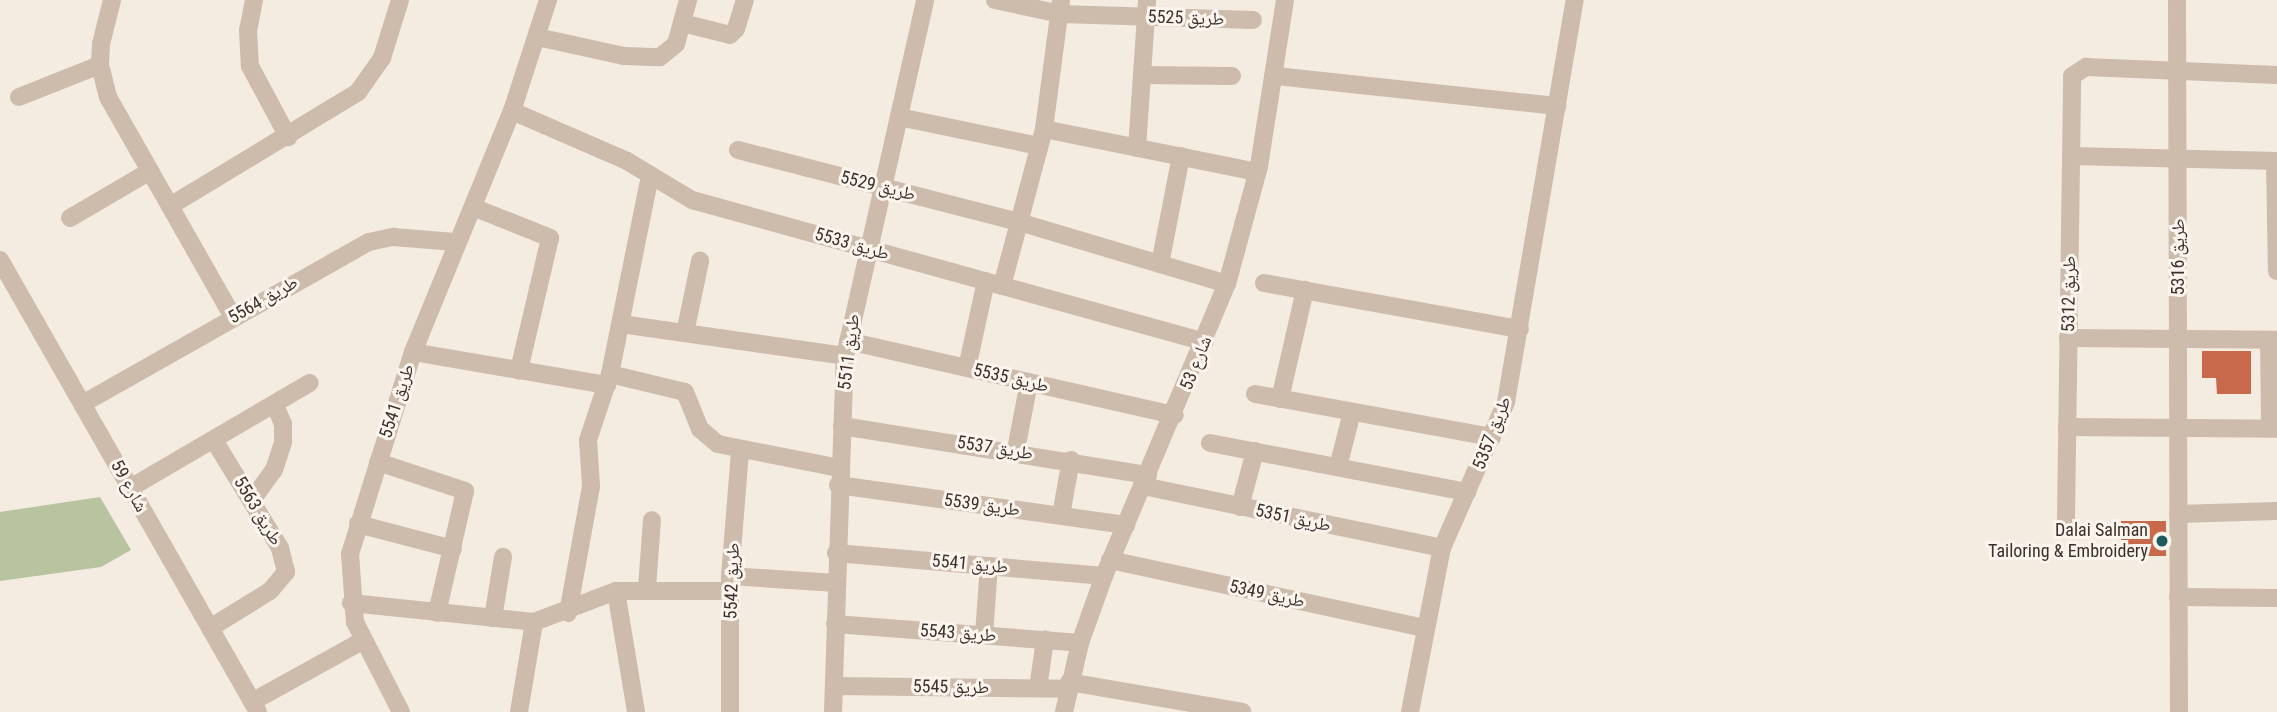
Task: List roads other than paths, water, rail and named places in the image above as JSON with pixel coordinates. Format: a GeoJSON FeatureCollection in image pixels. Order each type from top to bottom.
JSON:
{"type":"FeatureCollection","features":[{"type":"Feature","properties":{"kind":"street"},"geometry":{"type":"LineString","coordinates":[[112,0],[100,65],[108,97],[233,317]]}},
{"type":"Feature","properties":{"kind":"street"},"geometry":{"type":"LineString","coordinates":[[254,0],[248,30],[250,66],[288,136]]}},
{"type":"Feature","properties":{"kind":"street"},"geometry":{"type":"LineString","coordinates":[[170,206],[342,106],[372,76],[400,0]]}},
{"type":"Feature","properties":{"kind":"street","name":"طريق 5541"},"geometry":{"type":"LineString","coordinates":[[401,712],[362,642],[351,603],[350,554],[413,352],[455,242],[473,207],[512,111],[548,0]]}},
{"type":"Feature","properties":{"kind":"street"},"geometry":{"type":"LineString","coordinates":[[537,37],[643,59],[668,53],[682,23],[688,0]]}},
{"type":"Feature","properties":{"kind":"street"},"geometry":{"type":"LineString","coordinates":[[682,23],[730,35],[744,0]]}},
{"type":"Feature","properties":{"kind":"street","name":"طريق 5511"},"geometry":{"type":"LineString","coordinates":[[833,712],[836,554],[846,348],[880,187],[900,117],[925,0]]}},
{"type":"Feature","properties":{"kind":"street","name":"طريق 5525"},"geometry":{"type":"LineString","coordinates":[[995,0],[1061,7],[1147,9],[1253,20]]}},
{"type":"Feature","properties":{"kind":"street","name":"شارع 53"},"geometry":{"type":"LineString","coordinates":[[1064,712],[1068,685],[1080,643],[1107,568],[1175,415],[1227,284],[1258,172],[1276,76],[1285,0]]}},
{"type":"Feature","properties":{"kind":"street","name":"طريق 5357"},"geometry":{"type":"LineString","coordinates":[[1410,712],[1424,628],[1442,548],[1506,402],[1574,0]]}},
{"type":"Feature","properties":{"kind":"street","name":"طريق 5316"},"geometry":{"type":"LineString","coordinates":[[2177,0],[2179,712]]}},
{"type":"Feature","properties":{"kind":"street"},"geometry":{"type":"LineString","coordinates":[[967,368],[994,284],[1019,222],[1042,138],[1061,7]]}},
{"type":"Feature","properties":{"kind":"street"},"geometry":{"type":"LineString","coordinates":[[1138,148],[1147,9]]}},
{"type":"Feature","properties":{"kind":"street"},"geometry":{"type":"LineString","coordinates":[[19,97],[100,65]]}},
{"type":"Feature","properties":{"kind":"street"},"geometry":{"type":"LineString","coordinates":[[2177,70],[2277,75]]}},
{"type":"Feature","properties":{"kind":"street","name":"طريق 5312"},"geometry":{"type":"LineString","coordinates":[[2066,519],[2071,156],[2075,71],[2177,70]]}},
{"type":"Feature","properties":{"kind":"street"},"geometry":{"type":"LineString","coordinates":[[1142,75],[1232,76]]}},
{"type":"Feature","properties":{"kind":"street"},"geometry":{"type":"LineString","coordinates":[[1276,76],[1557,106]]}},
{"type":"Feature","properties":{"kind":"street","name":"طريق 5533"},"geometry":{"type":"LineString","coordinates":[[512,111],[650,175],[692,200],[1205,342]]}},
{"type":"Feature","properties":{"kind":"street"},"geometry":{"type":"LineString","coordinates":[[900,117],[1042,138],[1138,148],[1258,172]]}},
{"type":"Feature","properties":{"kind":"street","name":"طريق 5529"},"geometry":{"type":"LineString","coordinates":[[738,150],[1019,222],[1227,284]]}},
{"type":"Feature","properties":{"kind":"street"},"geometry":{"type":"LineString","coordinates":[[1160,264],[1181,156]]}},
{"type":"Feature","properties":{"kind":"street"},"geometry":{"type":"LineString","coordinates":[[2071,156],[2276,161],[2277,271]]}},
{"type":"Feature","properties":{"kind":"street"},"geometry":{"type":"LineString","coordinates":[[70,218],[150,171]]}},
{"type":"Feature","properties":{"kind":"street"},"geometry":{"type":"LineString","coordinates":[[568,613],[591,486],[589,440],[609,379],[650,175]]}},
{"type":"Feature","properties":{"kind":"street"},"geometry":{"type":"LineString","coordinates":[[473,207],[550,238],[519,370]]}},
{"type":"Feature","properties":{"kind":"street","name":"طريق 5564"},"geometry":{"type":"LineString","coordinates":[[83,404],[369,242],[393,237],[455,242]]}},
{"type":"Feature","properties":{"kind":"street","name":"شارع 59"},"geometry":{"type":"LineString","coordinates":[[0,260],[255,707]]}},
{"type":"Feature","properties":{"kind":"street"},"geometry":{"type":"LineString","coordinates":[[685,333],[700,261]]}},
{"type":"Feature","properties":{"kind":"street"},"geometry":{"type":"LineString","coordinates":[[1264,283],[1520,329]]}},
{"type":"Feature","properties":{"kind":"street"},"geometry":{"type":"LineString","coordinates":[[1280,399],[1305,290]]}},
{"type":"Feature","properties":{"kind":"street","name":"طريق 5535"},"geometry":{"type":"LineString","coordinates":[[621,324],[685,333],[846,348],[967,368],[1175,415]]}},
{"type":"Feature","properties":{"kind":"street"},"geometry":{"type":"LineString","coordinates":[[2067,427],[2273,428],[2273,340],[2068,338]]}},
{"type":"Feature","properties":{"kind":"street"},"geometry":{"type":"LineString","coordinates":[[413,352],[519,370],[609,379],[685,391],[708,438],[740,451],[839,477]]}},
{"type":"Feature","properties":{"kind":"street"},"geometry":{"type":"LineString","coordinates":[[1016,450],[1029,382]]}},
{"type":"Feature","properties":{"kind":"street"},"geometry":{"type":"LineString","coordinates":[[130,488],[215,442],[310,383]]}},
{"type":"Feature","properties":{"kind":"street"},"geometry":{"type":"LineString","coordinates":[[1255,394],[1492,437]]}},
{"type":"Feature","properties":{"kind":"street"},"geometry":{"type":"LineString","coordinates":[[253,500],[274,470],[283,442],[284,424],[275,405]]}},
{"type":"Feature","properties":{"kind":"street"},"geometry":{"type":"LineString","coordinates":[[1338,467],[1352,412]]}},
{"type":"Feature","properties":{"kind":"street","name":"طريق 5537"},"geometry":{"type":"LineString","coordinates":[[842,426],[1016,450],[1071,460],[1146,480]]}},
{"type":"Feature","properties":{"kind":"street","name":"طريق 5563"},"geometry":{"type":"LineString","coordinates":[[210,628],[270,592],[286,572],[286,560],[253,500],[215,442]]}},
{"type":"Feature","properties":{"kind":"street"},"geometry":{"type":"LineString","coordinates":[[1210,443],[1467,492]]}},
{"type":"Feature","properties":{"kind":"street","name":"طريق 5542"},"geometry":{"type":"LineString","coordinates":[[730,712],[730,584],[740,451]]}},
{"type":"Feature","properties":{"kind":"street"},"geometry":{"type":"LineString","coordinates":[[1240,507],[1255,451]]}},
{"type":"Feature","properties":{"kind":"street"},"geometry":{"type":"LineString","coordinates":[[1061,515],[1071,460]]}},
{"type":"Feature","properties":{"kind":"street"},"geometry":{"type":"LineString","coordinates":[[378,461],[465,491],[437,613]]}},
{"type":"Feature","properties":{"kind":"street","name":"طريق 5539"},"geometry":{"type":"LineString","coordinates":[[839,477],[1126,525]]}},
{"type":"Feature","properties":{"kind":"street","name":"طريق 5351"},"geometry":{"type":"LineString","coordinates":[[1146,480],[1240,507],[1442,548]]}},
{"type":"Feature","properties":{"kind":"street"},"geometry":{"type":"LineString","coordinates":[[2178,514],[2277,511]]}},
{"type":"Feature","properties":{"kind":"street"},"geometry":{"type":"LineString","coordinates":[[647,588],[652,520]]}},
{"type":"Feature","properties":{"kind":"street"},"geometry":{"type":"LineString","coordinates":[[358,524],[453,549]]}},
{"type":"Feature","properties":{"kind":"street","name":"طريق 5541"},"geometry":{"type":"LineString","coordinates":[[836,554],[989,566],[1107,568]]}},
{"type":"Feature","properties":{"kind":"street"},"geometry":{"type":"LineString","coordinates":[[493,618],[503,557]]}},
{"type":"Feature","properties":{"kind":"street"},"geometry":{"type":"LineString","coordinates":[[984,635],[989,566]]}},
{"type":"Feature","properties":{"kind":"street","name":"طريق 5349"},"geometry":{"type":"LineString","coordinates":[[1107,568],[1424,628]]}},
{"type":"Feature","properties":{"kind":"street"},"geometry":{"type":"LineString","coordinates":[[351,603],[534,622],[568,613],[616,591],[730,584],[836,583]]}},
{"type":"Feature","properties":{"kind":"street"},"geometry":{"type":"LineString","coordinates":[[616,591],[636,712]]}},
{"type":"Feature","properties":{"kind":"street"},"geometry":{"type":"LineString","coordinates":[[2178,597],[2277,598]]}},
{"type":"Feature","properties":{"kind":"street"},"geometry":{"type":"LineString","coordinates":[[519,712],[534,622]]}},
{"type":"Feature","properties":{"kind":"street","name":"طريق 5543"},"geometry":{"type":"LineString","coordinates":[[835,624],[1080,643]]}},
{"type":"Feature","properties":{"kind":"street"},"geometry":{"type":"LineString","coordinates":[[1038,688],[1045,640]]}},
{"type":"Feature","properties":{"kind":"street"},"geometry":{"type":"LineString","coordinates":[[255,707],[362,642]]}},
{"type":"Feature","properties":{"kind":"street","name":"طريق 5545"},"geometry":{"type":"LineString","coordinates":[[834,686],[1038,688],[1068,685],[1240,712]]}},
{"type":"Feature","properties":{"kind":"place","name":"Dalai Salman Tailoring & Embroidery"},"geometry":{"type":"Point","coordinates":[2162,541]}}]}
